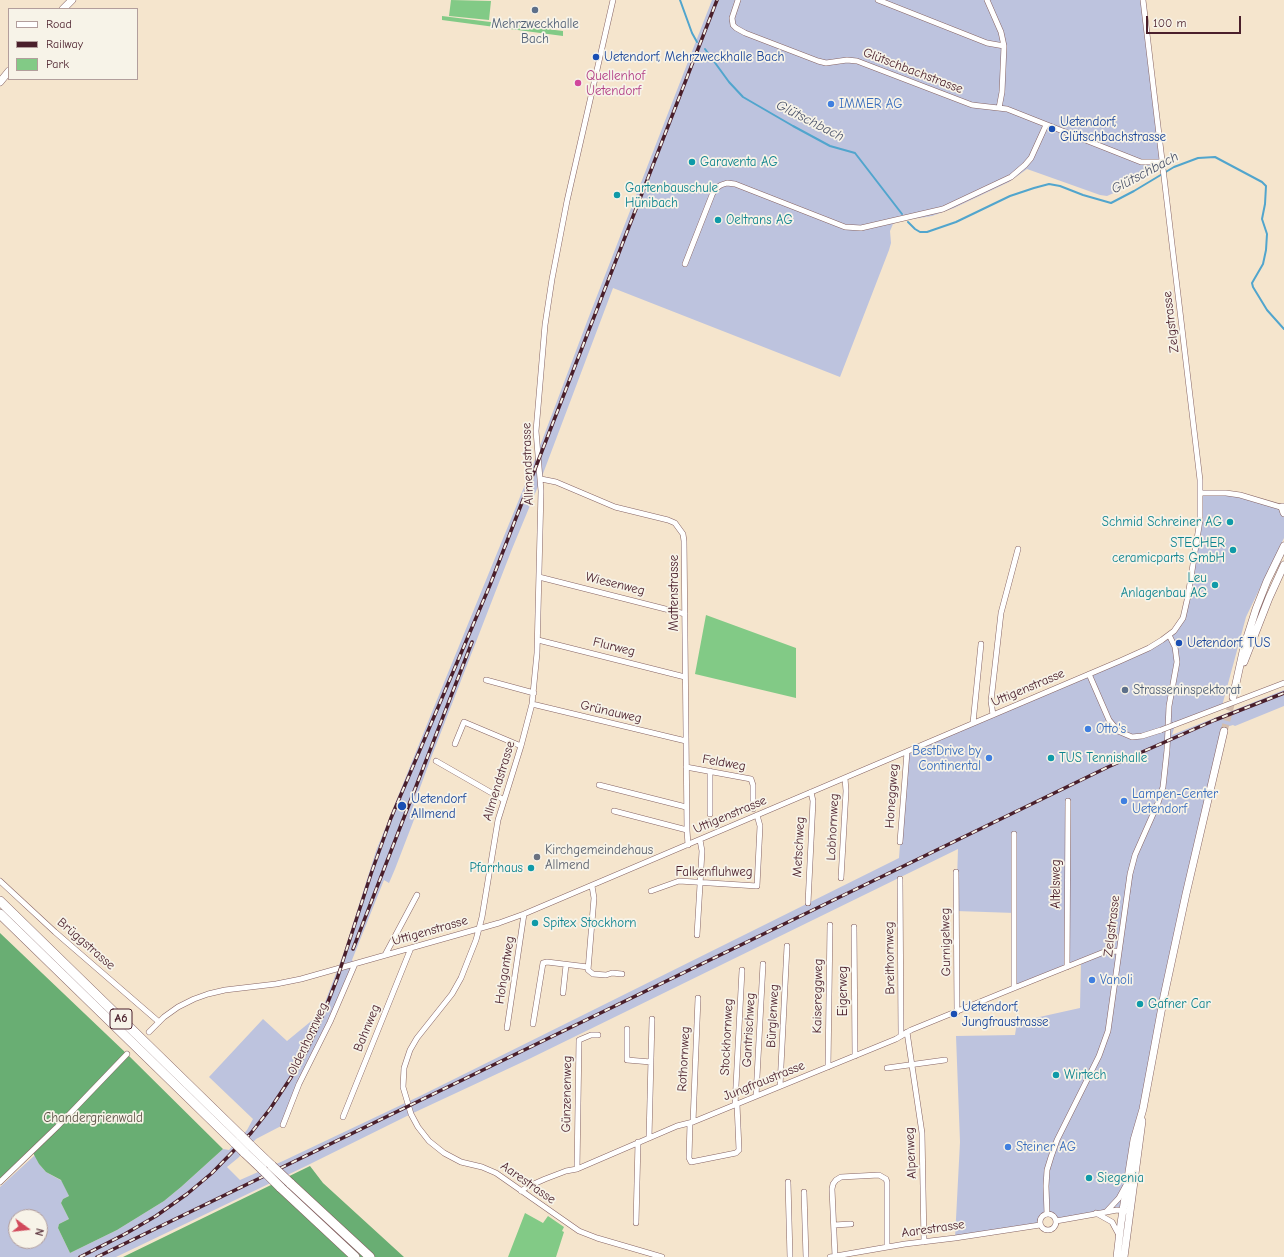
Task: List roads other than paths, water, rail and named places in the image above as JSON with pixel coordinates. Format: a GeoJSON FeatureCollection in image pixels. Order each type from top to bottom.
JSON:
{"type":"FeatureCollection","features":[{"type":"Feature","properties":{"kind":"highway","name":"A6"},"geometry":{"type":"LineString","coordinates":[[0,901],[238,1140],[244,1152],[356,1257]]}},
{"type":"Feature","properties":{"kind":"highway","name":"A6"},"geometry":{"type":"LineString","coordinates":[[0,914],[238,1140],[250,1145],[370,1257]]}},
{"type":"Feature","properties":{"kind":"main road"},"geometry":{"type":"LineString","coordinates":[[64,8],[72,0]]}},
{"type":"Feature","properties":{"kind":"main road"},"geometry":{"type":"LineString","coordinates":[[0,82],[8,72]]}},
{"type":"Feature","properties":{"kind":"main road"},"geometry":{"type":"LineString","coordinates":[[1233,697],[1244,647],[1256,609],[1267,581],[1284,546]]}},
{"type":"Feature","properties":{"kind":"main road"},"geometry":{"type":"LineString","coordinates":[[1238,677],[1269,598],[1284,565]]}},
{"type":"Feature","properties":{"kind":"main road"},"geometry":{"type":"LineString","coordinates":[[1124,1257],[1127,1183],[1134,1140],[1143,1109],[1175,945],[1224,731]]}},
{"type":"Feature","properties":{"kind":"main road"},"geometry":{"type":"LineString","coordinates":[[1117,1257],[1120,1235],[1142,1130],[1143,1109]]}},
{"type":"Feature","properties":{"kind":"street","name":"Allmendstrasse"},"geometry":{"type":"LineString","coordinates":[[480,928],[496,831],[521,746],[534,693],[538,640],[540,479],[536,431],[548,302],[573,172],[613,0]]}},
{"type":"Feature","properties":{"kind":"street","name":"Glütschbachstrasse"},"geometry":{"type":"LineString","coordinates":[[738,0],[732,22],[736,28],[745,33],[822,63],[847,60],[857,61],[972,105],[1007,109],[1141,162],[1163,164]]}},
{"type":"Feature","properties":{"kind":"street"},"geometry":{"type":"LineString","coordinates":[[878,0],[987,43],[1004,46]]}},
{"type":"Feature","properties":{"kind":"street"},"geometry":{"type":"LineString","coordinates":[[987,0],[1001,32],[1004,46],[1002,92],[999,108]]}},
{"type":"Feature","properties":{"kind":"street","name":"Zelgstrasse"},"geometry":{"type":"LineString","coordinates":[[1089,674],[1140,652],[1169,636],[1180,623],[1186,605],[1199,530],[1201,493],[1199,470],[1143,0]]}},
{"type":"Feature","properties":{"kind":"street"},"geometry":{"type":"LineString","coordinates":[[685,264],[712,195],[721,185],[727,183],[735,184],[840,225],[861,228],[943,210],[1007,179],[1017,172],[1031,158],[1046,125]]}},
{"type":"Feature","properties":{"kind":"street","name":"Mattenstrasse"},"geometry":{"type":"LineString","coordinates":[[540,479],[556,482],[615,507],[668,520],[675,523],[683,534],[686,807],[688,844]]}},
{"type":"Feature","properties":{"kind":"street"},"geometry":{"type":"LineString","coordinates":[[1201,493],[1226,493],[1240,495],[1283,509]]}},
{"type":"Feature","properties":{"kind":"street"},"geometry":{"type":"LineString","coordinates":[[993,715],[991,701],[1001,613],[1018,549]]}},
{"type":"Feature","properties":{"kind":"street","name":"Wiesenweg"},"geometry":{"type":"LineString","coordinates":[[539,577],[685,614]]}},
{"type":"Feature","properties":{"kind":"street","name":"Zelgstrasse"},"geometry":{"type":"LineString","coordinates":[[1047,1214],[1046,1186],[1050,1157],[1099,1056],[1106,1037],[1111,1015],[1132,864],[1158,803],[1164,780],[1169,706],[1177,662],[1175,647],[1169,636]]}},
{"type":"Feature","properties":{"kind":"street","name":"Flurweg"},"geometry":{"type":"LineString","coordinates":[[538,640],[685,677]]}},
{"type":"Feature","properties":{"kind":"street"},"geometry":{"type":"LineString","coordinates":[[973,723],[981,644]]}},
{"type":"Feature","properties":{"kind":"street"},"geometry":{"type":"LineString","coordinates":[[1089,674],[1106,714],[1112,724],[1118,731],[1132,737],[1142,736],[1161,730],[1284,683]]}},
{"type":"Feature","properties":{"kind":"street","name":"Uttigenstrasse"},"geometry":{"type":"LineString","coordinates":[[149,1032],[159,1022],[182,1005],[208,994],[229,989],[293,981],[524,914],[1089,674]]}},
{"type":"Feature","properties":{"kind":"street"},"geometry":{"type":"LineString","coordinates":[[486,680],[534,693]]}},
{"type":"Feature","properties":{"kind":"street","name":"Grünauweg"},"geometry":{"type":"LineString","coordinates":[[532,704],[625,728],[686,741]]}},
{"type":"Feature","properties":{"kind":"street"},"geometry":{"type":"LineString","coordinates":[[455,744],[464,722],[521,746]]}},
{"type":"Feature","properties":{"kind":"street","name":"Honeggweg"},"geometry":{"type":"LineString","coordinates":[[900,842],[907,752]]}},
{"type":"Feature","properties":{"kind":"street"},"geometry":{"type":"LineString","coordinates":[[436,761],[504,800]]}},
{"type":"Feature","properties":{"kind":"street","name":"Feldweg"},"geometry":{"type":"LineString","coordinates":[[686,767],[751,779],[753,785],[753,809]]}},
{"type":"Feature","properties":{"kind":"street"},"geometry":{"type":"LineString","coordinates":[[710,771],[710,814]]}},
{"type":"Feature","properties":{"kind":"street","name":"Lobhornweg"},"geometry":{"type":"LineString","coordinates":[[841,878],[846,791],[845,778]]}},
{"type":"Feature","properties":{"kind":"street"},"geometry":{"type":"LineString","coordinates":[[599,785],[686,807]]}},
{"type":"Feature","properties":{"kind":"street","name":"Metschweg"},"geometry":{"type":"LineString","coordinates":[[808,904],[813,801],[810,792]]}},
{"type":"Feature","properties":{"kind":"street","name":"Altelsweg"},"geometry":{"type":"LineString","coordinates":[[1067,967],[1068,801]]}},
{"type":"Feature","properties":{"kind":"street"},"geometry":{"type":"LineString","coordinates":[[614,811],[687,830]]}},
{"type":"Feature","properties":{"kind":"street","name":"Falkenfluhweg"},"geometry":{"type":"LineString","coordinates":[[651,891],[676,881],[757,886],[760,826],[757,815]]}},
{"type":"Feature","properties":{"kind":"street"},"geometry":{"type":"LineString","coordinates":[[1014,834],[1014,988]]}},
{"type":"Feature","properties":{"kind":"street"},"geometry":{"type":"LineString","coordinates":[[697,935],[702,851],[700,840]]}},
{"type":"Feature","properties":{"kind":"street","name":"Gurnigelweg"},"geometry":{"type":"LineString","coordinates":[[956,872],[958,1012]]}},
{"type":"Feature","properties":{"kind":"street","name":"Breithornweg"},"geometry":{"type":"LineString","coordinates":[[900,880],[901,1036]]}},
{"type":"Feature","properties":{"kind":"street","name":"Brüggstrasse"},"geometry":{"type":"LineString","coordinates":[[0,881],[66,942],[159,1022]]}},
{"type":"Feature","properties":{"kind":"street"},"geometry":{"type":"LineString","coordinates":[[592,886],[594,898],[588,968],[590,973],[593,974],[622,974]]}},
{"type":"Feature","properties":{"kind":"street"},"geometry":{"type":"LineString","coordinates":[[385,955],[417,895]]}},
{"type":"Feature","properties":{"kind":"street","name":"Hohgantweg"},"geometry":{"type":"LineString","coordinates":[[507,1028],[524,914]]}},
{"type":"Feature","properties":{"kind":"street","name":"Kaisereggweg"},"geometry":{"type":"LineString","coordinates":[[828,1067],[830,925]]}},
{"type":"Feature","properties":{"kind":"street","name":"Eigerweg"},"geometry":{"type":"LineString","coordinates":[[854,927],[855,1056]]}},
{"type":"Feature","properties":{"kind":"street","name":"Aarestrasse"},"geometry":{"type":"LineString","coordinates":[[480,928],[461,978],[452,994],[417,1038],[410,1050],[404,1068],[403,1087],[405,1097],[414,1120],[421,1132],[434,1145],[455,1159],[490,1170],[584,1233],[662,1257]]}},
{"type":"Feature","properties":{"kind":"street","name":"Bürglenweg"},"geometry":{"type":"LineString","coordinates":[[780,1086],[787,946]]}},
{"type":"Feature","properties":{"kind":"street","name":"Bahnweg"},"geometry":{"type":"LineString","coordinates":[[343,1117],[411,948]]}},
{"type":"Feature","properties":{"kind":"street","name":"Jungfraustrasse"},"geometry":{"type":"LineString","coordinates":[[521,1191],[545,1179],[566,1171],[577,1169],[677,1126],[736,1105],[855,1056],[907,1032],[1014,988],[1104,952],[1119,951]]}},
{"type":"Feature","properties":{"kind":"street"},"geometry":{"type":"LineString","coordinates":[[533,1024],[543,963],[547,962],[588,968]]}},
{"type":"Feature","properties":{"kind":"street","name":"Oldenhornweg"},"geometry":{"type":"LineString","coordinates":[[283,1125],[299,1084],[327,1028],[355,964]]}},
{"type":"Feature","properties":{"kind":"street","name":"Gantrischweg"},"geometry":{"type":"LineString","coordinates":[[756,1096],[763,964]]}},
{"type":"Feature","properties":{"kind":"street"},"geometry":{"type":"LineString","coordinates":[[563,993],[566,965]]}},
{"type":"Feature","properties":{"kind":"street","name":"Stockhornweg"},"geometry":{"type":"LineString","coordinates":[[691,1122],[689,1158],[691,1162],[736,1153],[739,1150],[736,1105],[742,970]]}},
{"type":"Feature","properties":{"kind":"street","name":"Rothornweg"},"geometry":{"type":"LineString","coordinates":[[691,1122],[698,998]]}},
{"type":"Feature","properties":{"kind":"street"},"geometry":{"type":"LineString","coordinates":[[649,1138],[652,1019]]}},
{"type":"Feature","properties":{"kind":"street"},"geometry":{"type":"LineString","coordinates":[[627,1029],[627,1060],[651,1062]]}},
{"type":"Feature","properties":{"kind":"street","name":"Alpenweg"},"geometry":{"type":"LineString","coordinates":[[907,1032],[922,1139],[924,1242]]}},
{"type":"Feature","properties":{"kind":"street","name":"Günzenenweg"},"geometry":{"type":"LineString","coordinates":[[577,1169],[579,1040],[591,1035],[598,1035]]}},
{"type":"Feature","properties":{"kind":"street"},"geometry":{"type":"LineString","coordinates":[[0,1182],[57,1127],[127,1054]]}},
{"type":"Feature","properties":{"kind":"street"},"geometry":{"type":"LineString","coordinates":[[887,1068],[946,1060]]}},
{"type":"Feature","properties":{"kind":"street"},"geometry":{"type":"LineString","coordinates":[[636,1223],[638,1142]]}},
{"type":"Feature","properties":{"kind":"street"},"geometry":{"type":"LineString","coordinates":[[832,1256],[834,1225],[832,1189],[836,1180],[841,1177],[879,1175],[883,1176],[887,1182],[887,1247]]}},
{"type":"Feature","properties":{"kind":"street"},"geometry":{"type":"LineString","coordinates":[[788,1182],[790,1257]]}},
{"type":"Feature","properties":{"kind":"street"},"geometry":{"type":"LineString","coordinates":[[1106,1212],[1119,1198],[1127,1183]]}},
{"type":"Feature","properties":{"kind":"street"},"geometry":{"type":"LineString","coordinates":[[804,1192],[806,1257]]}},
{"type":"Feature","properties":{"kind":"street"},"geometry":{"type":"LineString","coordinates":[[1056,1221],[1106,1212],[1126,1211]]}},
{"type":"Feature","properties":{"kind":"street"},"geometry":{"type":"LineString","coordinates":[[1044,1214],[1047,1214],[1053,1216],[1056,1221],[1055,1226],[1051,1230],[1045,1230],[1040,1224],[1040,1218],[1044,1214]]}},
{"type":"Feature","properties":{"kind":"street"},"geometry":{"type":"LineString","coordinates":[[1096,1214],[1112,1222],[1120,1235]]}},
{"type":"Feature","properties":{"kind":"street"},"geometry":{"type":"LineString","coordinates":[[834,1225],[851,1224]]}},
{"type":"Feature","properties":{"kind":"street","name":"Aarestrasse"},"geometry":{"type":"LineString","coordinates":[[832,1256],[1040,1224]]}},
{"type":"Feature","properties":{"kind":"waterway","name":"Glütschbach"},"geometry":{"type":"LineString","coordinates":[[680,0],[692,33],[697,42]]}},
{"type":"Feature","properties":{"kind":"waterway","name":"Glütschbach"},"geometry":{"type":"LineString","coordinates":[[705,49],[729,82],[743,97],[830,146],[855,153],[902,214]]}},
{"type":"Feature","properties":{"kind":"waterway","name":"Glütschbach"},"geometry":{"type":"LineString","coordinates":[[908,222],[920,232],[927,232],[956,222],[1010,196],[1049,184],[1060,186],[1083,195],[1111,203],[1174,167],[1198,158],[1215,157],[1262,182],[1266,186],[1262,219],[1267,234],[1266,250],[1263,264],[1252,283],[1267,310],[1284,329]]}},
{"type":"Feature","properties":{"kind":"tunnel"},"geometry":{"type":"LineString","coordinates":[[1224,731],[1233,697]]}},
{"type":"Feature","properties":{"kind":"railway"},"geometry":{"type":"LineString","coordinates":[[80,1257],[156,1216],[187,1194],[212,1173],[251,1133],[270,1109],[307,1050],[337,979],[391,818],[490,585],[717,0]]}},
{"type":"Feature","properties":{"kind":"railway"},"geometry":{"type":"LineString","coordinates":[[353,949],[472,642]]}},
{"type":"Feature","properties":{"kind":"railway"},"geometry":{"type":"LineString","coordinates":[[97,1257],[1108,767],[1215,720],[1284,693]]}},
{"type":"Feature","properties":{"kind":"place","name":"Mehrzweckhalle Bach"},"geometry":{"type":"Point","coordinates":[535,10]}},
{"type":"Feature","properties":{"kind":"place","name":"Uetendorf, Mehrzweckhalle Bach"},"geometry":{"type":"Point","coordinates":[596,57]}},
{"type":"Feature","properties":{"kind":"place","name":"Quellenhof Uetendorf"},"geometry":{"type":"Point","coordinates":[578,83]}},
{"type":"Feature","properties":{"kind":"place","name":"IMMER AG"},"geometry":{"type":"Point","coordinates":[831,104]}},
{"type":"Feature","properties":{"kind":"place","name":"Uetendorf, Glütschbachstrasse"},"geometry":{"type":"Point","coordinates":[1052,129]}},
{"type":"Feature","properties":{"kind":"place","name":"Garaventa AG"},"geometry":{"type":"Point","coordinates":[692,162]}},
{"type":"Feature","properties":{"kind":"place","name":"Gartenbauschule Hünibach"},"geometry":{"type":"Point","coordinates":[617,195]}},
{"type":"Feature","properties":{"kind":"place","name":"Oeltrans AG"},"geometry":{"type":"Point","coordinates":[718,220]}},
{"type":"Feature","properties":{"kind":"place","name":"Schmid Schreiner AG"},"geometry":{"type":"Point","coordinates":[1230,522]}},
{"type":"Feature","properties":{"kind":"place","name":"STECHER ceramicparts GmbH"},"geometry":{"type":"Point","coordinates":[1233,550]}},
{"type":"Feature","properties":{"kind":"place","name":"Leu Anlagenbau AG"},"geometry":{"type":"Point","coordinates":[1215,585]}},
{"type":"Feature","properties":{"kind":"place","name":"Uetendorf, TUS"},"geometry":{"type":"Point","coordinates":[1179,643]}},
{"type":"Feature","properties":{"kind":"place","name":"Strasseninspektorat"},"geometry":{"type":"Point","coordinates":[1125,690]}},
{"type":"Feature","properties":{"kind":"place","name":"Otto's"},"geometry":{"type":"Point","coordinates":[1088,729]}},
{"type":"Feature","properties":{"kind":"place","name":"BestDrive by Continental"},"geometry":{"type":"Point","coordinates":[989,758]}},
{"type":"Feature","properties":{"kind":"place","name":"TUS Tennishalle"},"geometry":{"type":"Point","coordinates":[1051,758]}},
{"type":"Feature","properties":{"kind":"place","name":"Lampen-Center Uetendorf"},"geometry":{"type":"Point","coordinates":[1124,801]}},
{"type":"Feature","properties":{"kind":"place","name":"Uetendorf Allmend"},"geometry":{"type":"Point","coordinates":[402,806]}},
{"type":"Feature","properties":{"kind":"place","name":"Kirchgemeindehaus Allmend"},"geometry":{"type":"Point","coordinates":[537,857]}},
{"type":"Feature","properties":{"kind":"place","name":"Pfarrhaus"},"geometry":{"type":"Point","coordinates":[531,868]}},
{"type":"Feature","properties":{"kind":"place","name":"Spitex Stockhorn"},"geometry":{"type":"Point","coordinates":[535,923]}},
{"type":"Feature","properties":{"kind":"place","name":"Vanoli"},"geometry":{"type":"Point","coordinates":[1092,980]}},
{"type":"Feature","properties":{"kind":"place","name":"Gafner Car"},"geometry":{"type":"Point","coordinates":[1140,1004]}},
{"type":"Feature","properties":{"kind":"place","name":"Uetendorf, Jungfraustrasse"},"geometry":{"type":"Point","coordinates":[954,1014]}},
{"type":"Feature","properties":{"kind":"place","name":"Wirtech"},"geometry":{"type":"Point","coordinates":[1056,1075]}},
{"type":"Feature","properties":{"kind":"place","name":"Steiner AG"},"geometry":{"type":"Point","coordinates":[1008,1147]}},
{"type":"Feature","properties":{"kind":"place","name":"Siegenia"},"geometry":{"type":"Point","coordinates":[1089,1178]}},
{"type":"Feature","properties":{"kind":"park label","name":"Chandergrienwald"},"geometry":{"type":"Point","coordinates":[93,1118]}}]}
